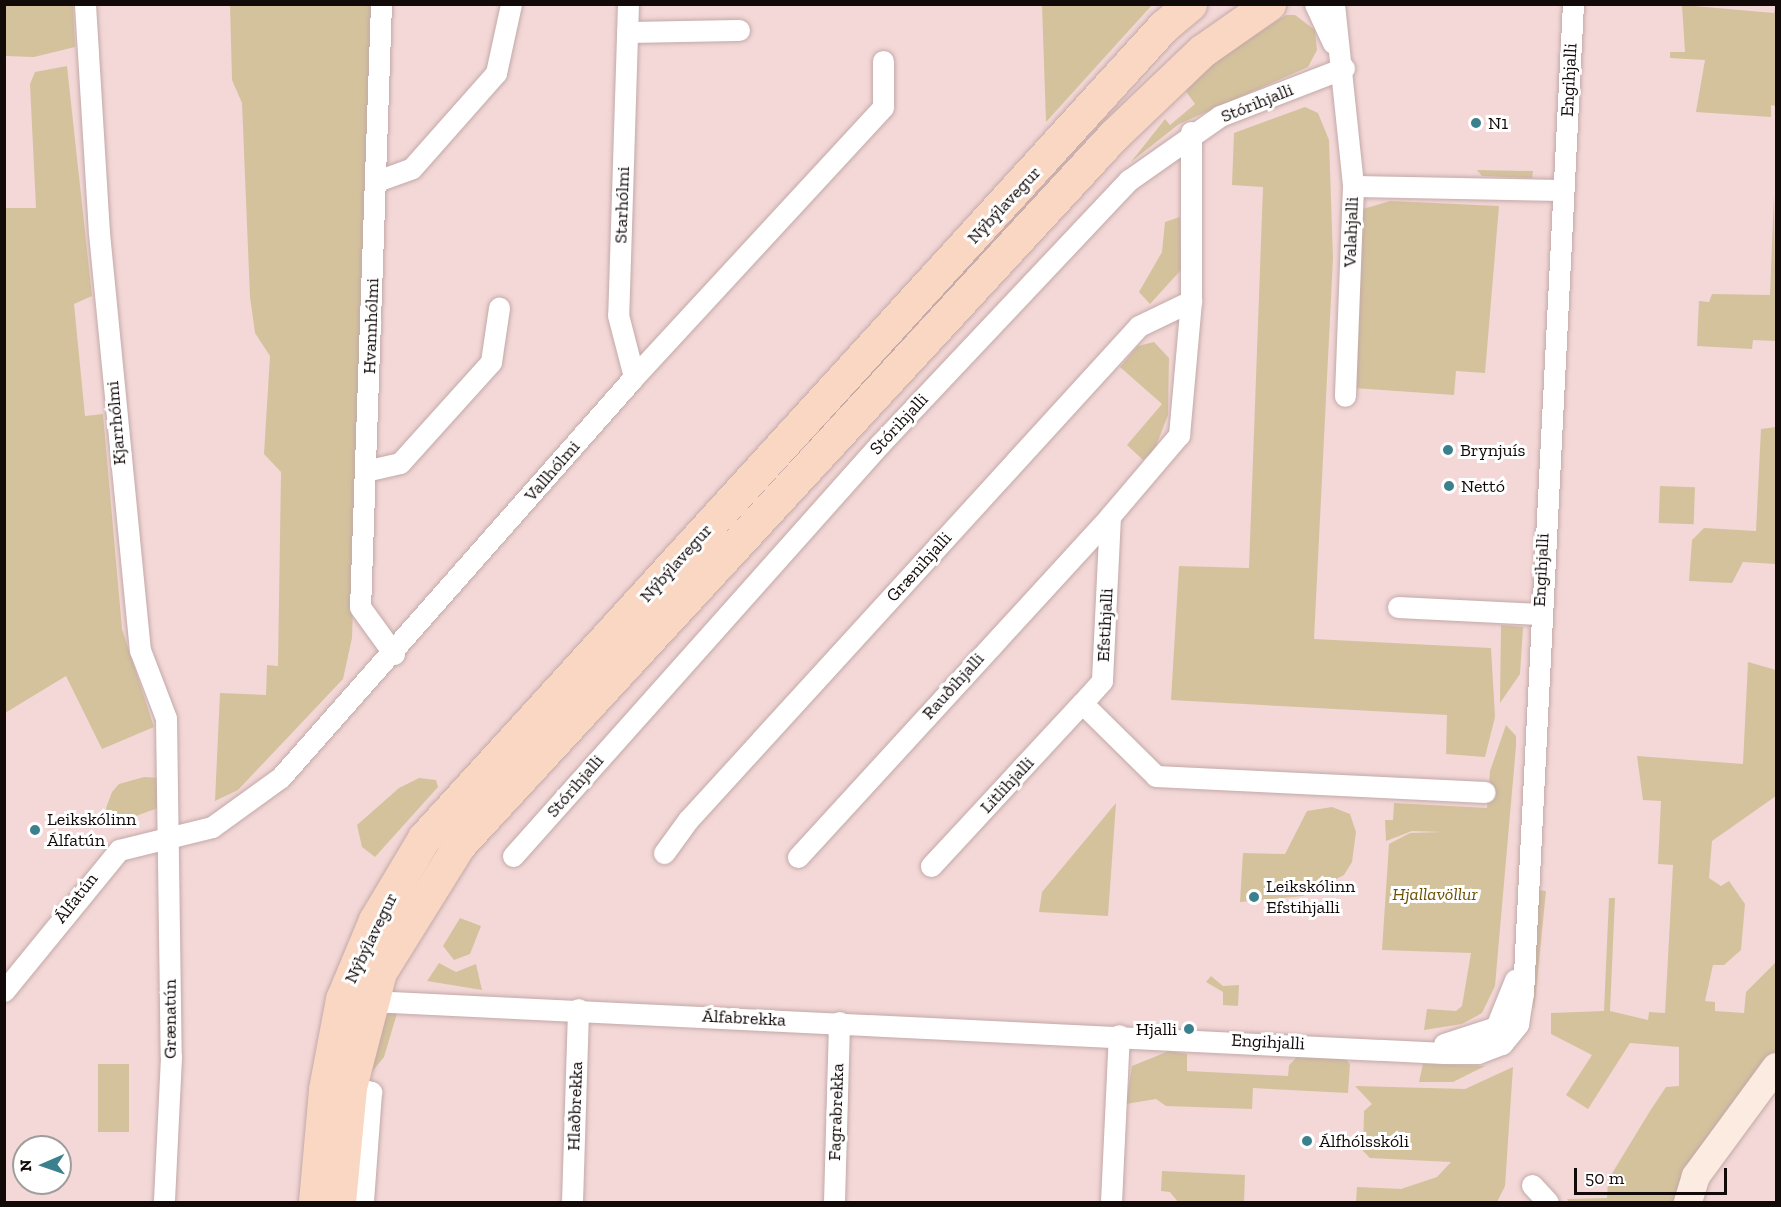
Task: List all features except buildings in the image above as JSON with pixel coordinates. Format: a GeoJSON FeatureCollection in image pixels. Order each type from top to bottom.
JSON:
{"type":"FeatureCollection","features":[{"type":"Feature","properties":{"kind":"main road","name":"Nýbýlavegur"},"geometry":{"type":"LineString","coordinates":[[339,1203],[350,1087],[370,1001],[380,972],[471,830],[1114,135],[1202,51],[1269,4]]}},
{"type":"Feature","properties":{"kind":"main road","name":"Nýbýlavegur"},"geometry":{"type":"LineString","coordinates":[[315,1203],[325,1089],[342,999],[375,920],[424,838],[1184,6]]}},
{"type":"Feature","properties":{"kind":"street","name":"Kjarrhólmi"},"geometry":{"type":"LineString","coordinates":[[85,4],[125,509],[140,650],[166,718],[169,836]]}},
{"type":"Feature","properties":{"kind":"street","name":"Hvannhólmi"},"geometry":{"type":"LineString","coordinates":[[381,4],[377,181],[360,607],[393,654]]}},
{"type":"Feature","properties":{"kind":"street"},"geometry":{"type":"LineString","coordinates":[[377,181],[412,168],[496,73],[511,4]]}},
{"type":"Feature","properties":{"kind":"street","name":"Starhólmi"},"geometry":{"type":"LineString","coordinates":[[628,4],[618,315],[634,377]]}},
{"type":"Feature","properties":{"kind":"street","name":"Valahjalli"},"geometry":{"type":"LineString","coordinates":[[1315,4],[1344,68]]}},
{"type":"Feature","properties":{"kind":"street","name":"Valahjalli"},"geometry":{"type":"LineString","coordinates":[[1334,4],[1344,68],[1353,186],[1346,396]]}},
{"type":"Feature","properties":{"kind":"street"},"geometry":{"type":"LineString","coordinates":[[1344,68],[1349,4]]}},
{"type":"Feature","properties":{"kind":"street","name":"Engihjalli"},"geometry":{"type":"LineString","coordinates":[[1119,1035],[1478,1053],[1512,1035],[1521,1011],[1521,950],[1573,4]]}},
{"type":"Feature","properties":{"kind":"street"},"geometry":{"type":"LineString","coordinates":[[627,32],[738,30]]}},
{"type":"Feature","properties":{"kind":"street","name":"Vallhólmi"},"geometry":{"type":"LineString","coordinates":[[169,836],[212,827],[281,777],[393,654],[634,377],[883,107],[883,61]]}},
{"type":"Feature","properties":{"kind":"street","name":"Stórihjalli"},"geometry":{"type":"LineString","coordinates":[[513,856],[880,444],[1129,180],[1191,132],[1344,68]]}},
{"type":"Feature","properties":{"kind":"street"},"geometry":{"type":"LineString","coordinates":[[1110,516],[1179,435],[1191,301],[1191,132]]}},
{"type":"Feature","properties":{"kind":"street"},"geometry":{"type":"LineString","coordinates":[[1353,186],[1562,190]]}},
{"type":"Feature","properties":{"kind":"street","name":"Grænihjalli"},"geometry":{"type":"LineString","coordinates":[[664,853],[688,820],[1139,326],[1191,301]]}},
{"type":"Feature","properties":{"kind":"street"},"geometry":{"type":"LineString","coordinates":[[365,471],[400,463],[491,362],[499,308]]}},
{"type":"Feature","properties":{"kind":"street","name":"Efstihjalli"},"geometry":{"type":"LineString","coordinates":[[1082,704],[1102,681],[1110,516]]}},
{"type":"Feature","properties":{"kind":"street","name":"Rauðihjalli"},"geometry":{"type":"LineString","coordinates":[[798,857],[1110,516]]}},
{"type":"Feature","properties":{"kind":"street"},"geometry":{"type":"LineString","coordinates":[[1398,607],[1539,614]]}},
{"type":"Feature","properties":{"kind":"street"},"geometry":{"type":"LineString","coordinates":[[1082,704],[1156,776],[1485,792]]}},
{"type":"Feature","properties":{"kind":"street","name":"Litlihjalli"},"geometry":{"type":"LineString","coordinates":[[931,866],[1082,704]]}},
{"type":"Feature","properties":{"kind":"street","name":"Álfatún"},"geometry":{"type":"LineString","coordinates":[[4,991],[109,858],[132,843],[169,836]]}},
{"type":"Feature","properties":{"kind":"street","name":"Grænatún"},"geometry":{"type":"LineString","coordinates":[[164,1203],[171,1057],[169,836]]}},
{"type":"Feature","properties":{"kind":"street","name":"Álfabrekka"},"geometry":{"type":"LineString","coordinates":[[370,1001],[1119,1035]]}},
{"type":"Feature","properties":{"kind":"street","name":"Hlaðbrekka"},"geometry":{"type":"LineString","coordinates":[[572,1203],[578,1009]]}},
{"type":"Feature","properties":{"kind":"street","name":"Fagrabrekka"},"geometry":{"type":"LineString","coordinates":[[834,1203],[839,1022]]}},
{"type":"Feature","properties":{"kind":"street"},"geometry":{"type":"LineString","coordinates":[[1111,1203],[1119,1035]]}},
{"type":"Feature","properties":{"kind":"street"},"geometry":{"type":"LineString","coordinates":[[1688,1203],[1696,1176],[1776,1067]]}},
{"type":"Feature","properties":{"kind":"street"},"geometry":{"type":"LineString","coordinates":[[350,1087],[371,1092],[363,1203]]}},
{"type":"Feature","properties":{"kind":"street"},"geometry":{"type":"LineString","coordinates":[[1532,1185],[1548,1203]]}},
{"type":"Feature","properties":{"kind":"green space"},"geometry":{"type":"Polygon","coordinates":[[[5,4],[73,5],[75,47],[34,57],[5,56],[5,4]]]}},
{"type":"Feature","properties":{"kind":"green space"},"geometry":{"type":"Polygon","coordinates":[[[230,5],[374,5],[352,638],[343,679],[238,790],[215,801],[220,693],[266,695],[267,665],[278,666],[281,472],[264,454],[270,356],[255,333],[250,297],[242,103],[232,80],[230,5]]]}},
{"type":"Feature","properties":{"kind":"green space"},"geometry":{"type":"Polygon","coordinates":[[[1042,5],[1152,5],[1046,122],[1042,5]]]}},
{"type":"Feature","properties":{"kind":"green space"},"geometry":{"type":"Polygon","coordinates":[[[1682,5],[1774,13],[1776,5],[1776,106],[1771,105],[1771,117],[1696,112],[1705,60],[1670,58],[1670,52],[1685,52],[1682,5]]]}},
{"type":"Feature","properties":{"kind":"green space"},"geometry":{"type":"Polygon","coordinates":[[[1286,15],[1295,15],[1315,30],[1317,50],[1308,67],[1179,124],[1131,162],[1165,119],[1170,125],[1195,104],[1185,90],[1201,70],[1286,15]]]}},
{"type":"Feature","properties":{"kind":"green space"},"geometry":{"type":"Polygon","coordinates":[[[67,66],[92,296],[74,304],[85,416],[103,414],[122,629],[154,727],[102,749],[66,676],[5,713],[5,208],[36,208],[30,84],[35,72],[67,66]]]}},
{"type":"Feature","properties":{"kind":"green space"},"geometry":{"type":"Polygon","coordinates":[[[1305,107],[1318,113],[1329,140],[1333,258],[1314,639],[1491,648],[1495,717],[1485,757],[1446,754],[1447,715],[1171,700],[1179,566],[1249,568],[1263,187],[1232,185],[1234,133],[1305,107]]]}},
{"type":"Feature","properties":{"kind":"green space"},"geometry":{"type":"Polygon","coordinates":[[[1477,170],[1533,171],[1532,178],[1482,176],[1477,170]]]}},
{"type":"Feature","properties":{"kind":"green space"},"geometry":{"type":"Polygon","coordinates":[[[1774,194],[1776,341],[1753,340],[1752,349],[1697,346],[1699,301],[1709,302],[1712,294],[1770,295],[1774,194]]]}},
{"type":"Feature","properties":{"kind":"green space"},"geometry":{"type":"Polygon","coordinates":[[[1390,201],[1499,206],[1485,373],[1456,371],[1454,395],[1354,388],[1363,209],[1390,201]]]}},
{"type":"Feature","properties":{"kind":"green space"},"geometry":{"type":"Polygon","coordinates":[[[1180,217],[1181,270],[1150,304],[1139,292],[1162,252],[1165,222],[1180,217]]]}},
{"type":"Feature","properties":{"kind":"green space"},"geometry":{"type":"Polygon","coordinates":[[[1154,342],[1169,358],[1168,415],[1154,451],[1143,460],[1127,445],[1162,404],[1120,367],[1138,346],[1154,342]]]}},
{"type":"Feature","properties":{"kind":"green space"},"geometry":{"type":"Polygon","coordinates":[[[1776,427],[1776,564],[1743,562],[1732,583],[1689,581],[1692,540],[1704,528],[1756,531],[1761,429],[1776,427]]]}},
{"type":"Feature","properties":{"kind":"green space"},"geometry":{"type":"Polygon","coordinates":[[[1660,486],[1695,487],[1694,524],[1659,523],[1660,486]]]}},
{"type":"Feature","properties":{"kind":"green space"},"geometry":{"type":"Polygon","coordinates":[[[1501,625],[1523,627],[1520,674],[1500,703],[1501,625]]]}},
{"type":"Feature","properties":{"kind":"green space"},"geometry":{"type":"Polygon","coordinates":[[[1748,662],[1776,670],[1776,796],[1712,841],[1709,878],[1721,886],[1729,881],[1745,904],[1741,950],[1724,965],[1713,965],[1705,1001],[1715,1002],[1715,1011],[1744,1013],[1746,992],[1776,962],[1776,1057],[1678,1202],[1569,1202],[1567,1199],[1607,1198],[1608,1180],[1650,1111],[1666,1087],[1679,1086],[1679,1047],[1630,1043],[1588,1109],[1566,1095],[1592,1055],[1551,1034],[1551,1013],[1604,1011],[1609,898],[1615,898],[1610,1011],[1648,1020],[1649,1012],[1665,1013],[1673,865],[1658,864],[1661,801],[1643,800],[1637,756],[1743,764],[1748,662]]]}},
{"type":"Feature","properties":{"kind":"green space","name":"Hjallavöllur"},"geometry":{"type":"Polygon","coordinates":[[[1506,725],[1516,736],[1516,746],[1495,986],[1482,1013],[1462,1024],[1424,1030],[1427,1009],[1456,1011],[1462,1006],[1471,953],[1382,950],[1389,844],[1410,833],[1442,832],[1412,831],[1386,841],[1385,820],[1393,820],[1394,803],[1487,808],[1490,771],[1506,725]]]}},
{"type":"Feature","properties":{"kind":"green space"},"geometry":{"type":"Polygon","coordinates":[[[144,777],[162,778],[158,808],[111,825],[106,808],[112,792],[119,784],[144,777]]]}},
{"type":"Feature","properties":{"kind":"green space"},"geometry":{"type":"Polygon","coordinates":[[[419,778],[436,780],[438,787],[375,857],[362,847],[357,825],[399,788],[419,778]]]}},
{"type":"Feature","properties":{"kind":"green space"},"geometry":{"type":"Polygon","coordinates":[[[1116,803],[1108,916],[1039,912],[1042,892],[1116,803]]]}},
{"type":"Feature","properties":{"kind":"green space"},"geometry":{"type":"Polygon","coordinates":[[[1332,807],[1350,814],[1356,832],[1352,862],[1344,875],[1303,896],[1240,902],[1243,853],[1285,854],[1307,811],[1332,807]]]}},
{"type":"Feature","properties":{"kind":"green space"},"geometry":{"type":"Polygon","coordinates":[[[1538,890],[1546,891],[1534,1011],[1532,982],[1538,890]]]}},
{"type":"Feature","properties":{"kind":"green space"},"geometry":{"type":"Polygon","coordinates":[[[460,918],[481,926],[470,954],[454,960],[443,946],[460,918]]]}},
{"type":"Feature","properties":{"kind":"green space"},"geometry":{"type":"Polygon","coordinates":[[[439,963],[456,972],[476,964],[482,990],[427,981],[439,963]]]}},
{"type":"Feature","properties":{"kind":"green space"},"geometry":{"type":"Polygon","coordinates":[[[1211,976],[1223,986],[1239,985],[1238,1006],[1223,1005],[1223,992],[1206,982],[1211,976]]]}},
{"type":"Feature","properties":{"kind":"green space"},"geometry":{"type":"Polygon","coordinates":[[[398,1010],[384,1057],[370,1074],[382,1016],[398,1010]]]}},
{"type":"Feature","properties":{"kind":"green space"},"geometry":{"type":"Polygon","coordinates":[[[1169,1051],[1187,1054],[1187,1071],[1288,1076],[1289,1065],[1302,1052],[1341,1054],[1350,1064],[1348,1093],[1253,1088],[1252,1109],[1166,1106],[1156,1099],[1126,1104],[1132,1066],[1169,1051]]]}},
{"type":"Feature","properties":{"kind":"green space"},"geometry":{"type":"Polygon","coordinates":[[[98,1064],[129,1064],[129,1132],[98,1132],[98,1064]]]}},
{"type":"Feature","properties":{"kind":"green space"},"geometry":{"type":"Polygon","coordinates":[[[1423,1064],[1485,1066],[1453,1082],[1419,1082],[1423,1064]]]}},
{"type":"Feature","properties":{"kind":"green space"},"geometry":{"type":"Polygon","coordinates":[[[1513,1067],[1505,1186],[1497,1202],[1356,1202],[1357,1187],[1401,1189],[1437,1177],[1451,1162],[1370,1158],[1363,1151],[1364,1111],[1372,1104],[1355,1086],[1465,1089],[1513,1067]]]}},
{"type":"Feature","properties":{"kind":"green space"},"geometry":{"type":"Polygon","coordinates":[[[1162,1171],[1245,1175],[1244,1202],[1178,1202],[1170,1192],[1161,1191],[1162,1171]]]}},
{"type":"Feature","properties":{"kind":"place","name":"N1"},"geometry":{"type":"Point","coordinates":[1476,123]}},
{"type":"Feature","properties":{"kind":"place","name":"Brynjuís"},"geometry":{"type":"Point","coordinates":[1448,450]}},
{"type":"Feature","properties":{"kind":"place","name":"Nettó"},"geometry":{"type":"Point","coordinates":[1449,486]}},
{"type":"Feature","properties":{"kind":"place","name":"Leikskólinn Álfatún"},"geometry":{"type":"Point","coordinates":[35,830]}},
{"type":"Feature","properties":{"kind":"place","name":"Leikskólinn Efstihjalli"},"geometry":{"type":"Point","coordinates":[1254,897]}},
{"type":"Feature","properties":{"kind":"place","name":"Hjalli"},"geometry":{"type":"Point","coordinates":[1189,1029]}},
{"type":"Feature","properties":{"kind":"place","name":"Álfhólsskóli"},"geometry":{"type":"Point","coordinates":[1307,1141]}}]}
